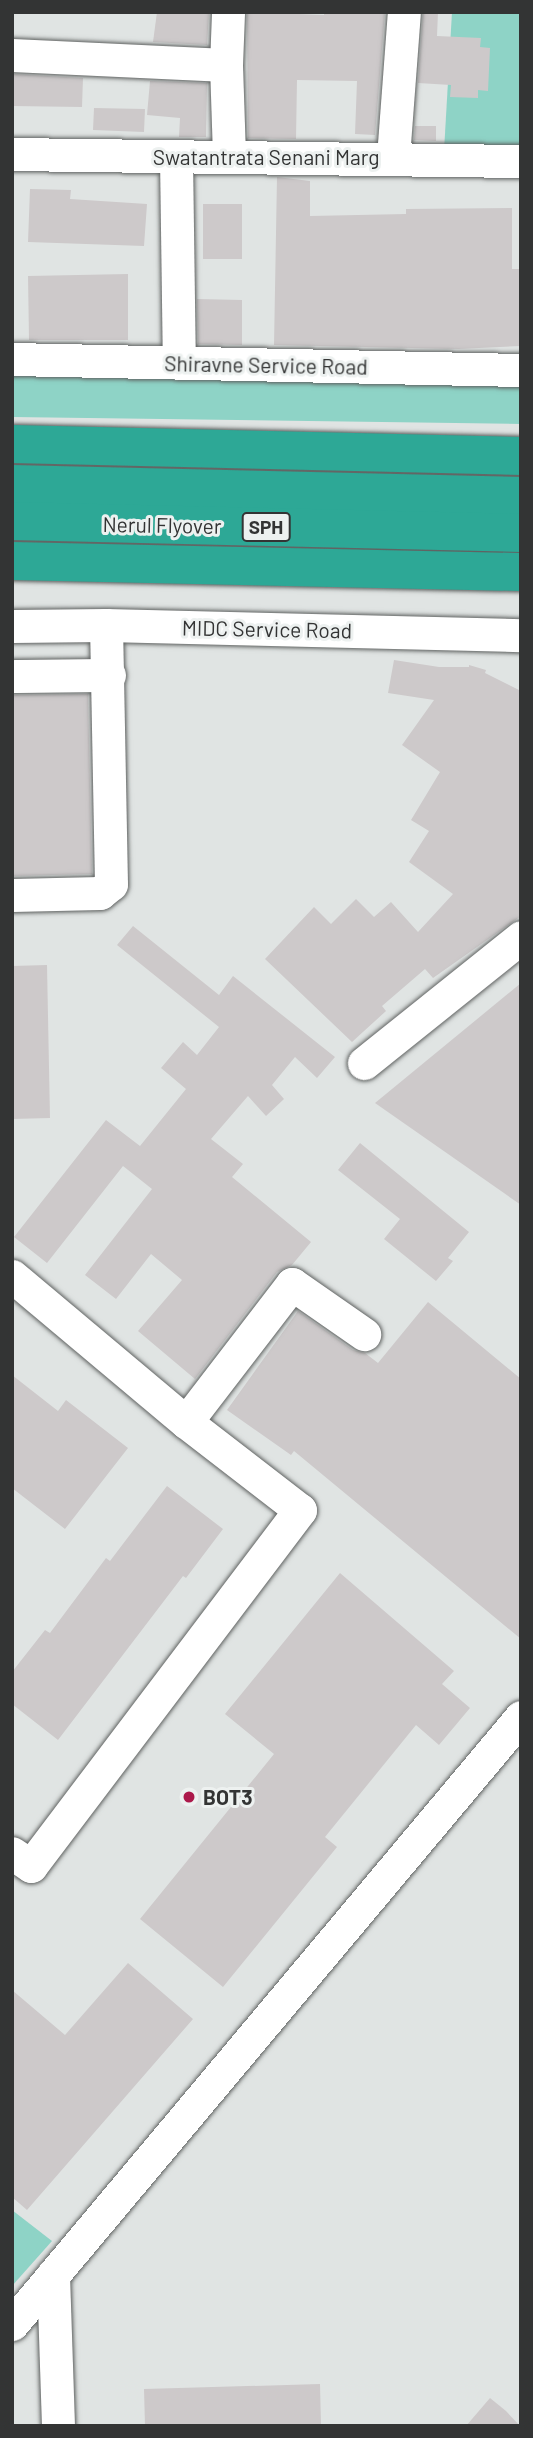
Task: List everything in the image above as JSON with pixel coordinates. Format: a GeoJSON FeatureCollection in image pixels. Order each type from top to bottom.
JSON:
{"type":"FeatureCollection","features":[{"type":"Feature","properties":{"kind":"highway"},"geometry":{"type":"LineString","coordinates":[[12,444],[521,456]]}},
{"type":"Feature","properties":{"kind":"highway","name":"Nerul Flyover"},"geometry":{"type":"LineString","coordinates":[[12,484],[521,496]]}},
{"type":"Feature","properties":{"kind":"highway","name":"Nerul Flyover"},"geometry":{"type":"LineString","coordinates":[[12,522],[521,533]]}},
{"type":"Feature","properties":{"kind":"highway"},"geometry":{"type":"LineString","coordinates":[[12,561],[521,572]]}},
{"type":"Feature","properties":{"kind":"street"},"geometry":{"type":"LineString","coordinates":[[228,12],[226,65],[229,156]]}},
{"type":"Feature","properties":{"kind":"street"},"geometry":{"type":"LineString","coordinates":[[393,157],[404,12]]}},
{"type":"Feature","properties":{"kind":"street"},"geometry":{"type":"LineString","coordinates":[[12,55],[226,65]]}},
{"type":"Feature","properties":{"kind":"street","name":"Swatantrata Senani Marg"},"geometry":{"type":"LineString","coordinates":[[12,154],[176,158],[393,157],[521,161]]}},
{"type":"Feature","properties":{"kind":"street"},"geometry":{"type":"LineString","coordinates":[[176,158],[179,363]]}},
{"type":"Feature","properties":{"kind":"street","name":"Shiravne Service Road"},"geometry":{"type":"LineString","coordinates":[[12,359],[521,370]]}},
{"type":"Feature","properties":{"kind":"street"},"geometry":{"type":"LineString","coordinates":[[12,895],[100,893],[111,884],[106,625]]}},
{"type":"Feature","properties":{"kind":"street","name":"MIDC Service Road"},"geometry":{"type":"LineString","coordinates":[[12,626],[106,625],[521,635]]}},
{"type":"Feature","properties":{"kind":"street"},"geometry":{"type":"LineString","coordinates":[[12,676],[109,675]]}},
{"type":"Feature","properties":{"kind":"street"},"geometry":{"type":"LineString","coordinates":[[365,1063],[521,937]]}},
{"type":"Feature","properties":{"kind":"street"},"geometry":{"type":"LineString","coordinates":[[12,1276],[186,1422],[300,1510],[31,1866],[12,1853]]}},
{"type":"Feature","properties":{"kind":"street"},"geometry":{"type":"LineString","coordinates":[[186,1422],[292,1284],[364,1334]]}},
{"type":"Feature","properties":{"kind":"street"},"geometry":{"type":"LineString","coordinates":[[12,2324],[521,1717]]}},
{"type":"Feature","properties":{"kind":"street"},"geometry":{"type":"LineString","coordinates":[[53,2275],[58,2426]]}},
{"type":"Feature","properties":{"kind":"green space"},"geometry":{"type":"Polygon","coordinates":[[[452,12],[521,12],[521,155],[444,151],[452,12]]]}},
{"type":"Feature","properties":{"kind":"green space"},"geometry":{"type":"Polygon","coordinates":[[[12,375],[521,385],[521,424],[12,417],[12,375]]]}},
{"type":"Feature","properties":{"kind":"green space"},"geometry":{"type":"Polygon","coordinates":[[[12,2210],[52,2241],[12,2286],[12,2210]]]}},
{"type":"Feature","properties":{"kind":"building"},"geometry":{"type":"Polygon","coordinates":[[[157,12],[209,12],[207,45],[153,42],[157,12]]]}},
{"type":"Feature","properties":{"kind":"building"},"geometry":{"type":"Polygon","coordinates":[[[247,12],[324,15],[324,12],[385,12],[375,135],[355,134],[357,81],[297,80],[296,139],[248,138],[247,12]]]}},
{"type":"Feature","properties":{"kind":"building"},"geometry":{"type":"Polygon","coordinates":[[[423,12],[438,12],[437,36],[481,38],[480,47],[490,48],[488,91],[478,90],[478,98],[450,97],[451,85],[418,83],[423,12]]]}},
{"type":"Feature","properties":{"kind":"building"},"geometry":{"type":"Polygon","coordinates":[[[12,74],[83,78],[82,107],[12,106],[12,74]]]}},
{"type":"Feature","properties":{"kind":"building"},"geometry":{"type":"Polygon","coordinates":[[[150,81],[207,83],[206,137],[179,137],[180,118],[147,115],[150,81]]]}},
{"type":"Feature","properties":{"kind":"building"},"geometry":{"type":"Polygon","coordinates":[[[94,108],[145,109],[144,132],[93,130],[94,108]]]}},
{"type":"Feature","properties":{"kind":"building"},"geometry":{"type":"Polygon","coordinates":[[[415,126],[436,126],[436,141],[414,140],[415,126]]]}},
{"type":"Feature","properties":{"kind":"building"},"geometry":{"type":"Polygon","coordinates":[[[277,177],[310,181],[310,216],[406,214],[406,209],[512,208],[512,269],[521,269],[521,346],[458,349],[274,345],[277,177]]]}},
{"type":"Feature","properties":{"kind":"building"},"geometry":{"type":"Polygon","coordinates":[[[30,189],[71,190],[70,199],[147,204],[144,246],[28,242],[30,189]]]}},
{"type":"Feature","properties":{"kind":"building"},"geometry":{"type":"Polygon","coordinates":[[[203,204],[242,204],[242,259],[203,259],[203,204]]]}},
{"type":"Feature","properties":{"kind":"building"},"geometry":{"type":"Polygon","coordinates":[[[128,274],[128,340],[29,340],[28,276],[128,274]]]}},
{"type":"Feature","properties":{"kind":"building"},"geometry":{"type":"Polygon","coordinates":[[[197,299],[242,300],[242,345],[198,344],[197,299]]]}},
{"type":"Feature","properties":{"kind":"building"},"geometry":{"type":"Polygon","coordinates":[[[394,660],[439,667],[469,665],[486,670],[485,673],[521,691],[521,916],[433,978],[425,969],[382,1006],[386,1011],[352,1042],[265,959],[314,907],[331,924],[356,899],[374,917],[391,902],[418,932],[453,894],[409,862],[429,831],[411,820],[440,772],[402,745],[434,700],[388,693],[394,660]]]}},
{"type":"Feature","properties":{"kind":"building"},"geometry":{"type":"Polygon","coordinates":[[[88,694],[92,874],[12,876],[12,695],[88,694]]]}},
{"type":"Feature","properties":{"kind":"building"},"geometry":{"type":"Polygon","coordinates":[[[133,926],[219,995],[233,976],[335,1057],[317,1078],[295,1057],[272,1085],[284,1099],[266,1116],[248,1096],[211,1139],[243,1164],[232,1177],[311,1242],[292,1265],[277,1272],[195,1379],[138,1331],[182,1280],[151,1254],[116,1299],[85,1275],[152,1189],[123,1166],[47,1263],[14,1237],[106,1120],[140,1146],[186,1089],[161,1068],[183,1042],[197,1055],[219,1027],[117,945],[133,926]]]}},
{"type":"Feature","properties":{"kind":"building"},"geometry":{"type":"Polygon","coordinates":[[[47,965],[50,1118],[12,1119],[12,966],[47,965]]]}},
{"type":"Feature","properties":{"kind":"building"},"geometry":{"type":"Polygon","coordinates":[[[521,983],[521,1205],[375,1103],[521,983]]]}},
{"type":"Feature","properties":{"kind":"building"},"geometry":{"type":"Polygon","coordinates":[[[360,1143],[469,1232],[448,1258],[453,1261],[436,1281],[384,1239],[400,1219],[338,1170],[360,1143]]]}},
{"type":"Feature","properties":{"kind":"building"},"geometry":{"type":"Polygon","coordinates":[[[428,1302],[521,1379],[521,1639],[294,1451],[291,1455],[227,1410],[298,1311],[353,1350],[365,1353],[378,1363],[428,1302]]]}},
{"type":"Feature","properties":{"kind":"building"},"geometry":{"type":"Polygon","coordinates":[[[12,1375],[58,1411],[66,1400],[128,1448],[65,1529],[12,1488],[12,1375]]]}},
{"type":"Feature","properties":{"kind":"building"},"geometry":{"type":"Polygon","coordinates":[[[167,1486],[223,1529],[186,1578],[183,1576],[58,1740],[12,1704],[12,1672],[45,1630],[50,1633],[106,1558],[110,1561],[167,1486]]]}},
{"type":"Feature","properties":{"kind":"building"},"geometry":{"type":"Polygon","coordinates":[[[340,1573],[454,1671],[442,1684],[470,1708],[439,1745],[416,1725],[325,1837],[337,1847],[223,1987],[140,1919],[274,1754],[225,1714],[340,1573]]]}},
{"type":"Feature","properties":{"kind":"building"},"geometry":{"type":"Polygon","coordinates":[[[128,1963],[193,2019],[27,2210],[12,2197],[12,1990],[65,2035],[128,1963]]]}},
{"type":"Feature","properties":{"kind":"building"},"geometry":{"type":"Polygon","coordinates":[[[320,2384],[321,2426],[145,2426],[144,2389],[320,2384]]]}},
{"type":"Feature","properties":{"kind":"building"},"geometry":{"type":"Polygon","coordinates":[[[490,2398],[506,2411],[520,2426],[466,2426],[490,2398]]]}},
{"type":"Feature","properties":{"kind":"place","name":"BOT3"},"geometry":{"type":"Point","coordinates":[189,1797]}}]}
